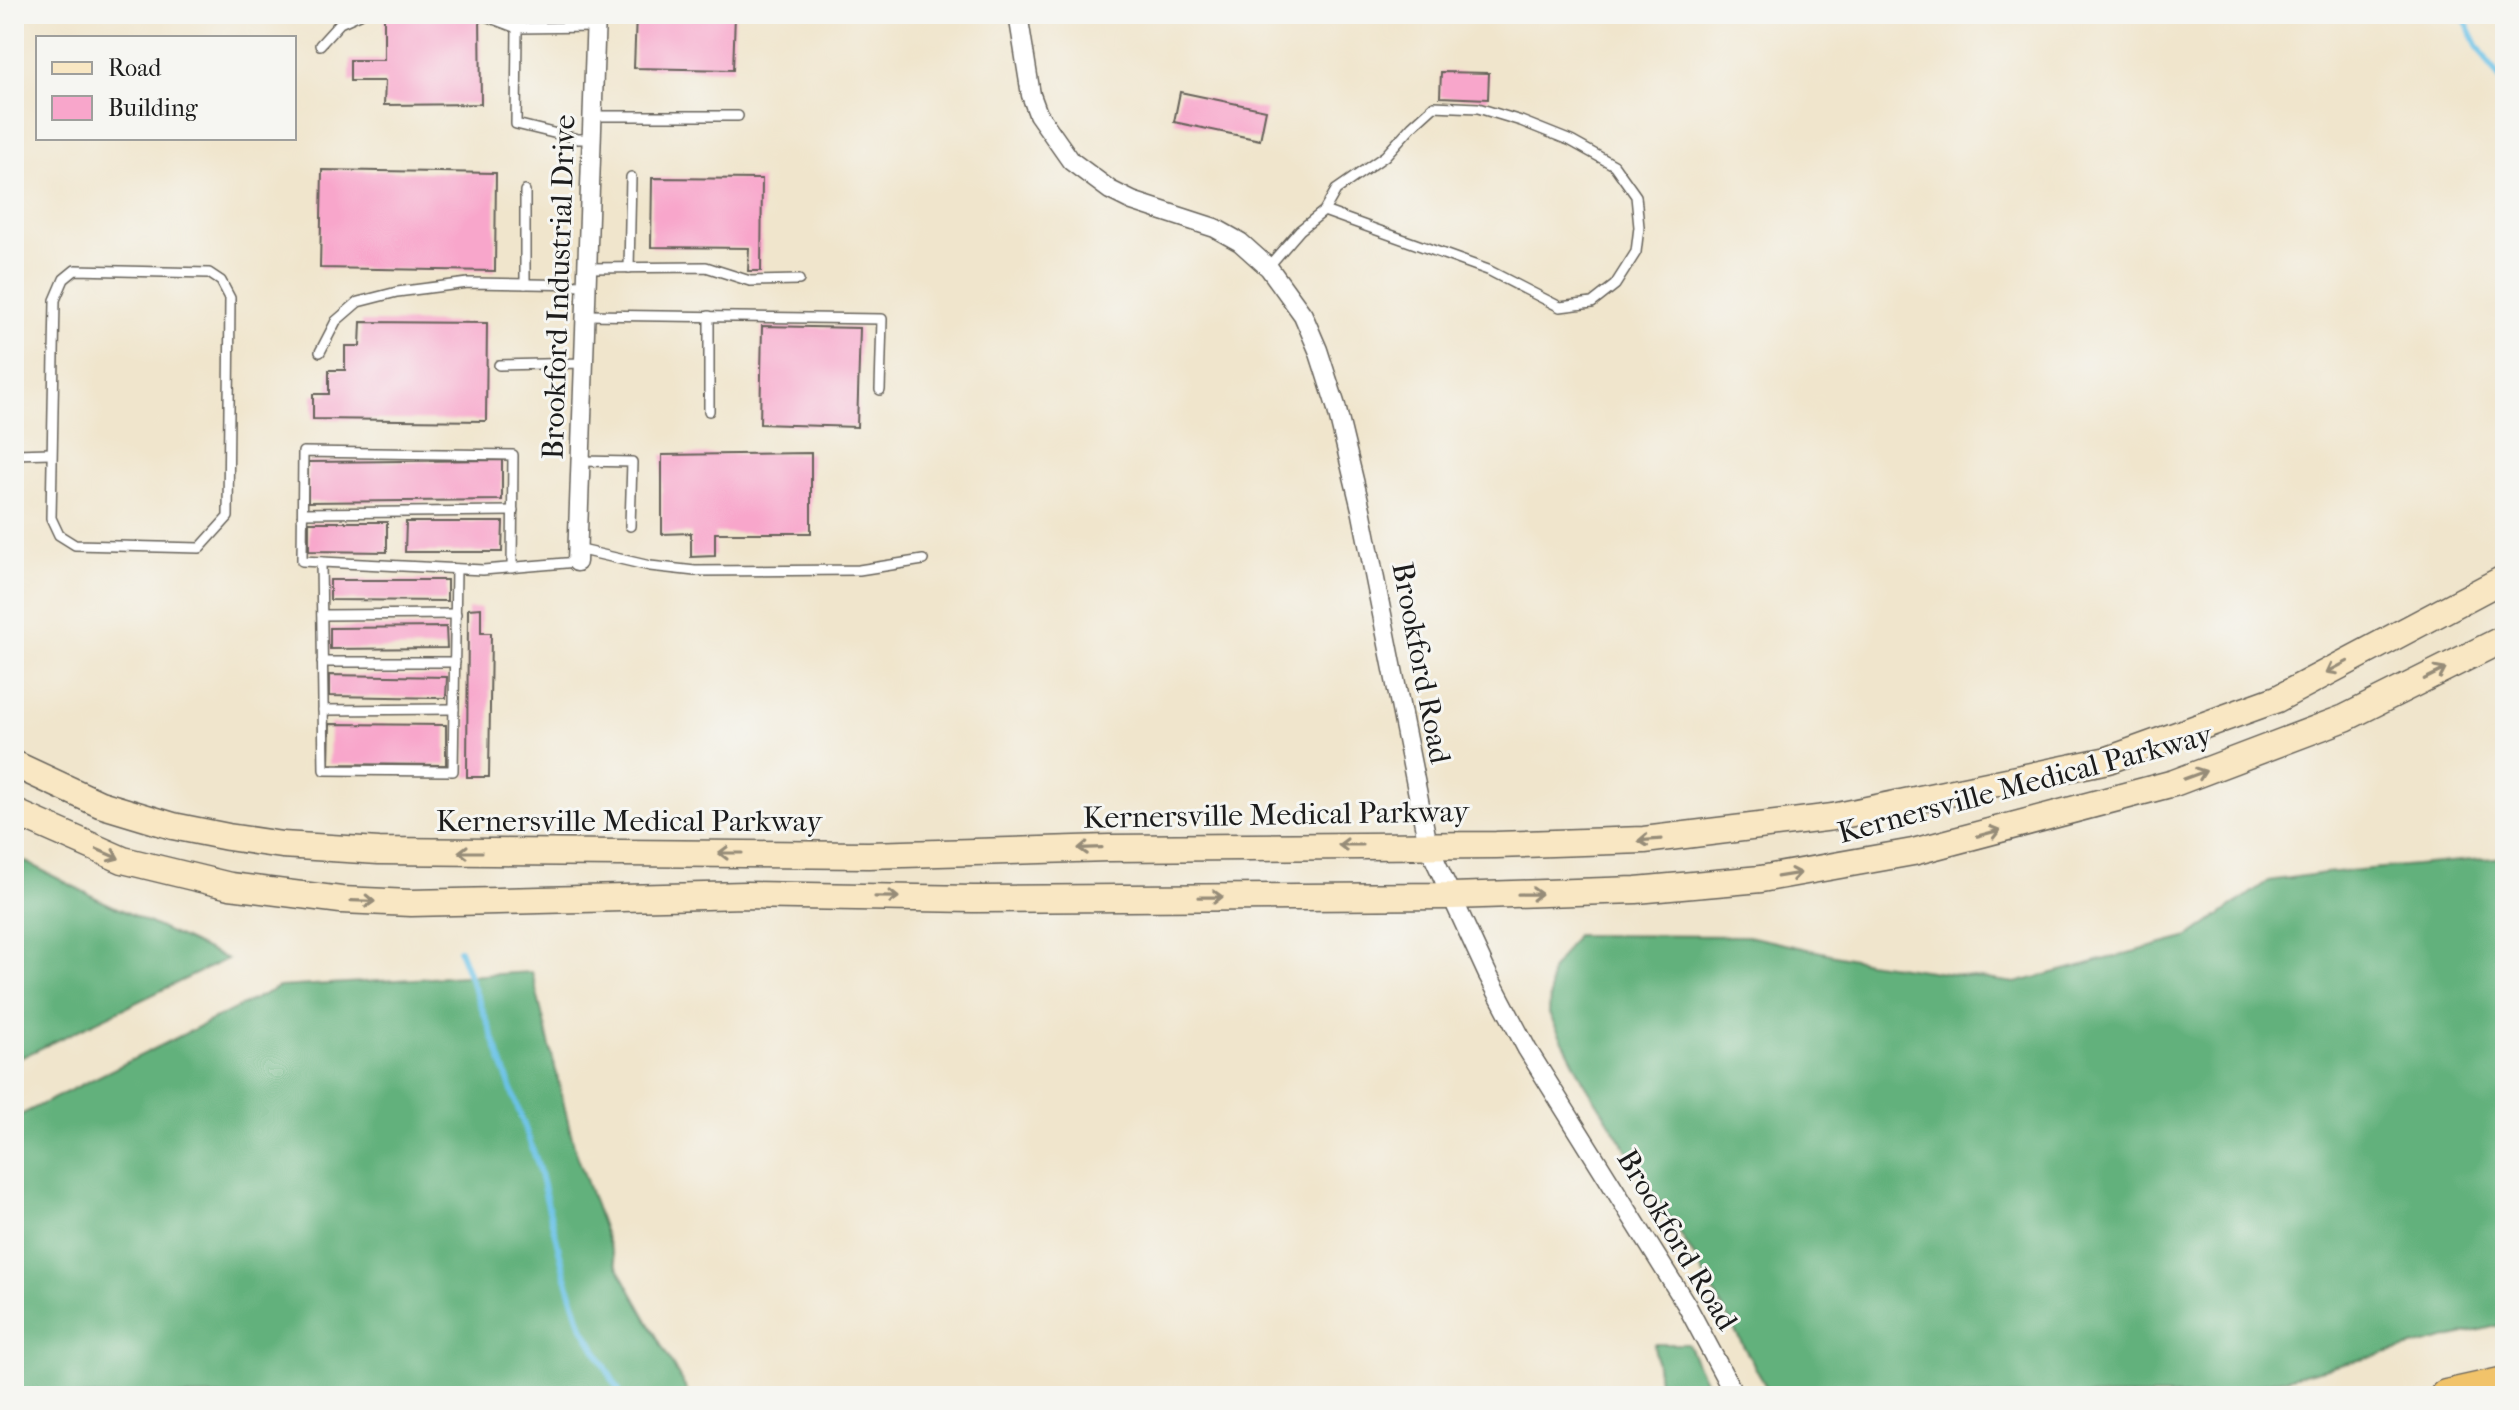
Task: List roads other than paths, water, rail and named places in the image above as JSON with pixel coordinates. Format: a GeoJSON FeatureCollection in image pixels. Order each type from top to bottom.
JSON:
{"type":"FeatureCollection","features":[{"type":"Feature","properties":{"kind":"highway"},"geometry":{"type":"LineString","coordinates":[[2446,1396],[2505,1383]]}},
{"type":"Feature","properties":{"kind":"main road","name":"Kernersville Medical Parkway"},"geometry":{"type":"LineString","coordinates":[[14,764],[100,804],[173,826],[282,845],[379,851],[868,855],[1644,840],[1764,827],[1903,804],[2108,760],[2277,699],[2505,578]]}},
{"type":"Feature","properties":{"kind":"main road","name":"Kernersville Medical Parkway"},"geometry":{"type":"LineString","coordinates":[[25,818],[123,860],[230,886],[327,899],[411,903],[746,895],[973,899],[1452,896],[1636,890],[1761,879],[1913,852],[2180,781],[2345,718],[2505,638]]}},
{"type":"Feature","properties":{"kind":"main road"},"geometry":{"type":"LineString","coordinates":[[2108,760],[2121,798]]}},
{"type":"Feature","properties":{"kind":"main road"},"geometry":{"type":"LineString","coordinates":[[25,818],[53,784]]}},
{"type":"Feature","properties":{"kind":"main road"},"geometry":{"type":"LineString","coordinates":[[808,853],[809,896]]}},
{"type":"Feature","properties":{"kind":"street","name":"Brookford Road"},"geometry":{"type":"LineString","coordinates":[[1018,14],[1031,95],[1038,114],[1071,161],[1110,190],[1132,201],[1215,228],[1240,242],[1268,267],[1303,315],[1336,406],[1361,509],[1428,845],[1487,973],[1527,1049],[1686,1304],[1735,1396]]}},
{"type":"Feature","properties":{"kind":"street","name":"Brookford Industrial Drive"},"geometry":{"type":"LineString","coordinates":[[577,555],[596,20]]}},
{"type":"Feature","properties":{"kind":"lane"},"geometry":{"type":"LineString","coordinates":[[320,45],[340,23],[360,14]]}},
{"type":"Feature","properties":{"kind":"lane"},"geometry":{"type":"LineString","coordinates":[[480,14],[517,28],[596,20]]}},
{"type":"Feature","properties":{"kind":"lane"},"geometry":{"type":"LineString","coordinates":[[517,28],[516,124],[578,139],[592,139]]}},
{"type":"Feature","properties":{"kind":"lane"},"geometry":{"type":"LineString","coordinates":[[1268,267],[1300,230],[1324,211],[1336,190],[1385,156],[1434,106],[1478,108],[1571,141],[1614,165],[1636,196],[1639,227],[1636,252],[1615,285],[1592,303],[1560,307],[1488,270],[1324,211]]}},
{"type":"Feature","properties":{"kind":"lane"},"geometry":{"type":"LineString","coordinates":[[593,116],[738,116]]}},
{"type":"Feature","properties":{"kind":"lane"},"geometry":{"type":"LineString","coordinates":[[629,268],[631,177]]}},
{"type":"Feature","properties":{"kind":"lane"},"geometry":{"type":"LineString","coordinates":[[525,191],[525,284]]}},
{"type":"Feature","properties":{"kind":"lane"},"geometry":{"type":"LineString","coordinates":[[320,352],[336,321],[358,302],[397,292],[468,283],[525,284],[587,277],[629,268],[706,267],[750,281],[799,280]]}},
{"type":"Feature","properties":{"kind":"lane"},"geometry":{"type":"LineString","coordinates":[[75,270],[209,273],[221,281],[230,298],[229,501],[228,517],[218,530],[200,548],[75,545],[59,535],[51,518],[51,453],[55,300],[64,279],[75,270]]}},
{"type":"Feature","properties":{"kind":"lane"},"geometry":{"type":"LineString","coordinates":[[586,315],[882,319],[880,390]]}},
{"type":"Feature","properties":{"kind":"lane"},"geometry":{"type":"LineString","coordinates":[[709,316],[709,411]]}},
{"type":"Feature","properties":{"kind":"lane"},"geometry":{"type":"LineString","coordinates":[[499,365],[584,363]]}},
{"type":"Feature","properties":{"kind":"lane"},"geometry":{"type":"LineString","coordinates":[[512,568],[513,455],[303,452],[302,561],[456,569],[512,568],[577,555],[695,571],[859,570],[923,560]]}},
{"type":"Feature","properties":{"kind":"lane"},"geometry":{"type":"LineString","coordinates":[[14,454],[51,453]]}},
{"type":"Feature","properties":{"kind":"lane"},"geometry":{"type":"LineString","coordinates":[[581,461],[632,462],[630,526]]}},
{"type":"Feature","properties":{"kind":"lane"},"geometry":{"type":"LineString","coordinates":[[303,513],[513,511]]}},
{"type":"Feature","properties":{"kind":"lane"},"geometry":{"type":"LineString","coordinates":[[321,562],[324,770],[453,771],[456,569]]}},
{"type":"Feature","properties":{"kind":"lane"},"geometry":{"type":"LineString","coordinates":[[322,615],[456,614]]}},
{"type":"Feature","properties":{"kind":"lane"},"geometry":{"type":"LineString","coordinates":[[322,662],[455,662]]}},
{"type":"Feature","properties":{"kind":"lane"},"geometry":{"type":"LineString","coordinates":[[323,710],[454,709]]}},
{"type":"Feature","properties":{"kind":"waterway"},"geometry":{"type":"LineString","coordinates":[[2462,14],[2478,47],[2505,87]]}},
{"type":"Feature","properties":{"kind":"waterway"},"geometry":{"type":"LineString","coordinates":[[459,950],[537,1162],[581,1324],[622,1396]]}}]}
